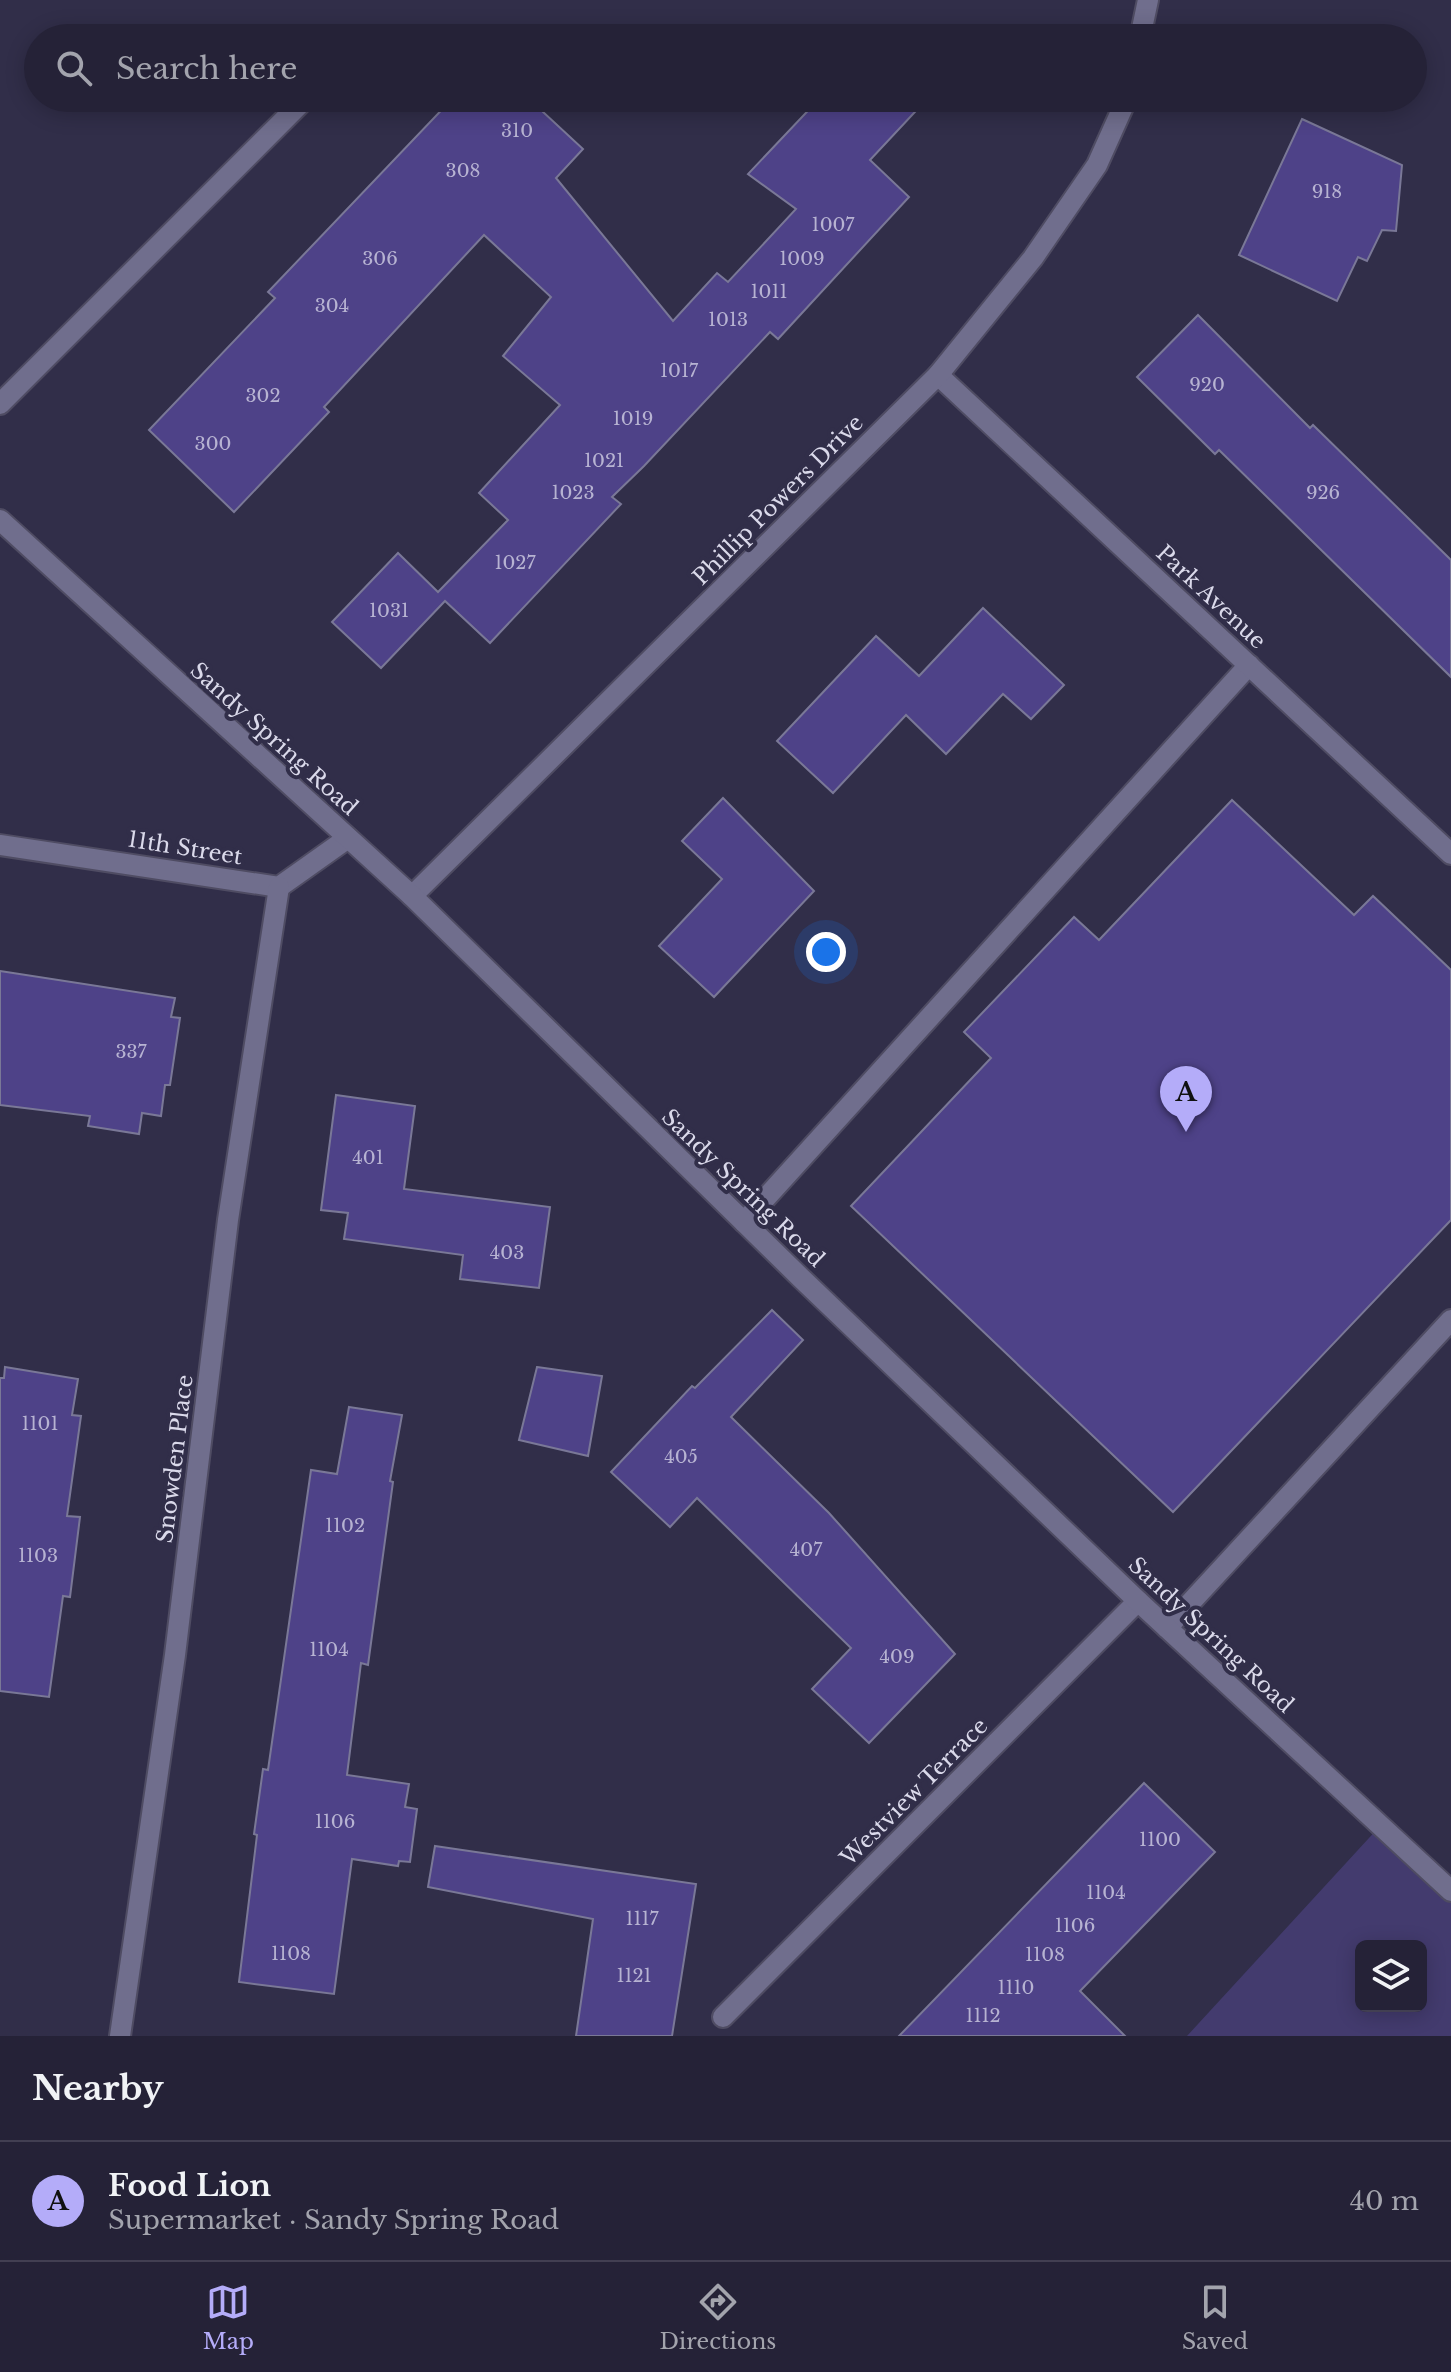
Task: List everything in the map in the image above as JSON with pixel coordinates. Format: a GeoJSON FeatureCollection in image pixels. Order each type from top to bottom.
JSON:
{"type":"FeatureCollection","features":[{"type":"Feature","properties":{"kind":"street"},"geometry":{"type":"LineString","coordinates":[[1143,24],[1148,0]]}},
{"type":"Feature","properties":{"kind":"street"},"geometry":{"type":"LineString","coordinates":[[0,404],[292,112]]}},
{"type":"Feature","properties":{"kind":"street","name":"Phillip Powers Drive"},"geometry":{"type":"LineString","coordinates":[[412,896],[938,375],[1033,258],[1097,165],[1121,112]]}},
{"type":"Feature","properties":{"kind":"street","name":"Park Avenue"},"geometry":{"type":"LineString","coordinates":[[938,375],[1451,854]]}},
{"type":"Feature","properties":{"kind":"street","name":"Sandy Spring Road"},"geometry":{"type":"LineString","coordinates":[[0,520],[412,896],[744,1222],[1138,1601],[1451,1891]]}},
{"type":"Feature","properties":{"kind":"street"},"geometry":{"type":"LineString","coordinates":[[744,1222],[1249,665]]}},
{"type":"Feature","properties":{"kind":"street"},"geometry":{"type":"LineString","coordinates":[[279,887],[348,838]]}},
{"type":"Feature","properties":{"kind":"street","name":"11th Street"},"geometry":{"type":"LineString","coordinates":[[0,845],[279,887]]}},
{"type":"Feature","properties":{"kind":"street","name":"Snowden Place"},"geometry":{"type":"LineString","coordinates":[[120,2036],[175,1655],[228,1220],[279,887]]}},
{"type":"Feature","properties":{"kind":"street"},"geometry":{"type":"LineString","coordinates":[[1167,1628],[1451,1320]]}},
{"type":"Feature","properties":{"kind":"street","name":"Westview Terrace"},"geometry":{"type":"LineString","coordinates":[[723,2017],[1138,1601]]}},
{"type":"Feature","properties":{"kind":"shaded area"},"geometry":{"type":"Polygon","coordinates":[[[1380,1826],[1451,1893],[1451,2036],[1187,2036],[1380,1826]]]}},
{"type":"Feature","properties":{"kind":"building"},"geometry":{"type":"Polygon","coordinates":[[[440,112],[543,112],[583,149],[556,178],[673,321],[717,273],[728,282],[796,209],[748,174],[807,112],[915,112],[870,160],[909,197],[778,339],[770,332],[612,497],[621,504],[490,643],[445,601],[381,668],[332,622],[398,553],[438,592],[508,520],[479,493],[560,405],[503,356],[551,297],[484,235],[324,407],[329,412],[234,512],[149,430],[275,298],[268,292],[440,112]]]}},
{"type":"Feature","properties":{"kind":"building"},"geometry":{"type":"Polygon","coordinates":[[[1302,119],[1402,165],[1396,231],[1382,230],[1367,261],[1358,257],[1337,301],[1239,255],[1302,119]]]}},
{"type":"Feature","properties":{"kind":"building"},"geometry":{"type":"Polygon","coordinates":[[[1198,315],[1310,428],[1313,425],[1451,560],[1451,677],[1219,450],[1215,454],[1137,377],[1198,315]]]}},
{"type":"Feature","properties":{"kind":"building"},"geometry":{"type":"Polygon","coordinates":[[[983,608],[1064,685],[1031,719],[1003,694],[946,754],[906,715],[833,793],[777,741],[876,636],[919,676],[983,608]]]}},
{"type":"Feature","properties":{"kind":"building"},"geometry":{"type":"Polygon","coordinates":[[[723,798],[814,891],[714,997],[659,946],[722,879],[682,841],[723,798]]]}},
{"type":"Feature","properties":{"kind":"building"},"geometry":{"type":"Polygon","coordinates":[[[1232,800],[1354,915],[1373,896],[1451,970],[1451,1220],[1173,1512],[851,1206],[991,1058],[964,1032],[1074,917],[1099,940],[1232,800]]]}},
{"type":"Feature","properties":{"kind":"building"},"geometry":{"type":"Polygon","coordinates":[[[0,971],[175,998],[171,1017],[180,1018],[170,1085],[165,1085],[161,1116],[142,1113],[139,1134],[88,1126],[90,1116],[0,1105],[0,971]]]}},
{"type":"Feature","properties":{"kind":"building"},"geometry":{"type":"Polygon","coordinates":[[[336,1095],[415,1106],[404,1189],[550,1207],[539,1288],[460,1279],[463,1255],[344,1239],[348,1213],[321,1210],[336,1095]]]}},
{"type":"Feature","properties":{"kind":"building"},"geometry":{"type":"Polygon","coordinates":[[[772,1310],[803,1340],[731,1417],[829,1513],[955,1654],[869,1743],[812,1689],[851,1648],[697,1498],[670,1527],[611,1472],[692,1386],[695,1388],[772,1310]]]}},
{"type":"Feature","properties":{"kind":"building"},"geometry":{"type":"Polygon","coordinates":[[[5,1367],[78,1379],[72,1415],[81,1416],[67,1516],[80,1517],[70,1597],[63,1596],[49,1697],[0,1691],[0,1378],[4,1378],[5,1367]]]}},
{"type":"Feature","properties":{"kind":"building"},"geometry":{"type":"Polygon","coordinates":[[[537,1367],[602,1376],[588,1456],[519,1440],[537,1367]]]}},
{"type":"Feature","properties":{"kind":"building"},"geometry":{"type":"Polygon","coordinates":[[[349,1407],[402,1415],[390,1481],[393,1482],[368,1665],[361,1663],[347,1775],[409,1784],[405,1807],[417,1809],[410,1862],[399,1861],[398,1866],[352,1859],[334,1994],[239,1982],[263,1769],[268,1770],[311,1470],[337,1474],[349,1407]]]}},
{"type":"Feature","properties":{"kind":"building"},"geometry":{"type":"Polygon","coordinates":[[[1144,1783],[1215,1852],[1080,1991],[1125,2036],[899,2036],[1144,1783]]]}},
{"type":"Feature","properties":{"kind":"building"},"geometry":{"type":"Polygon","coordinates":[[[435,1846],[696,1884],[672,2036],[576,2036],[593,1919],[428,1887],[435,1846]]]}},
{"type":"Feature","properties":{"kind":"place","name":"Food Lion"},"geometry":{"type":"Point","coordinates":[1186,1132]}}]}
